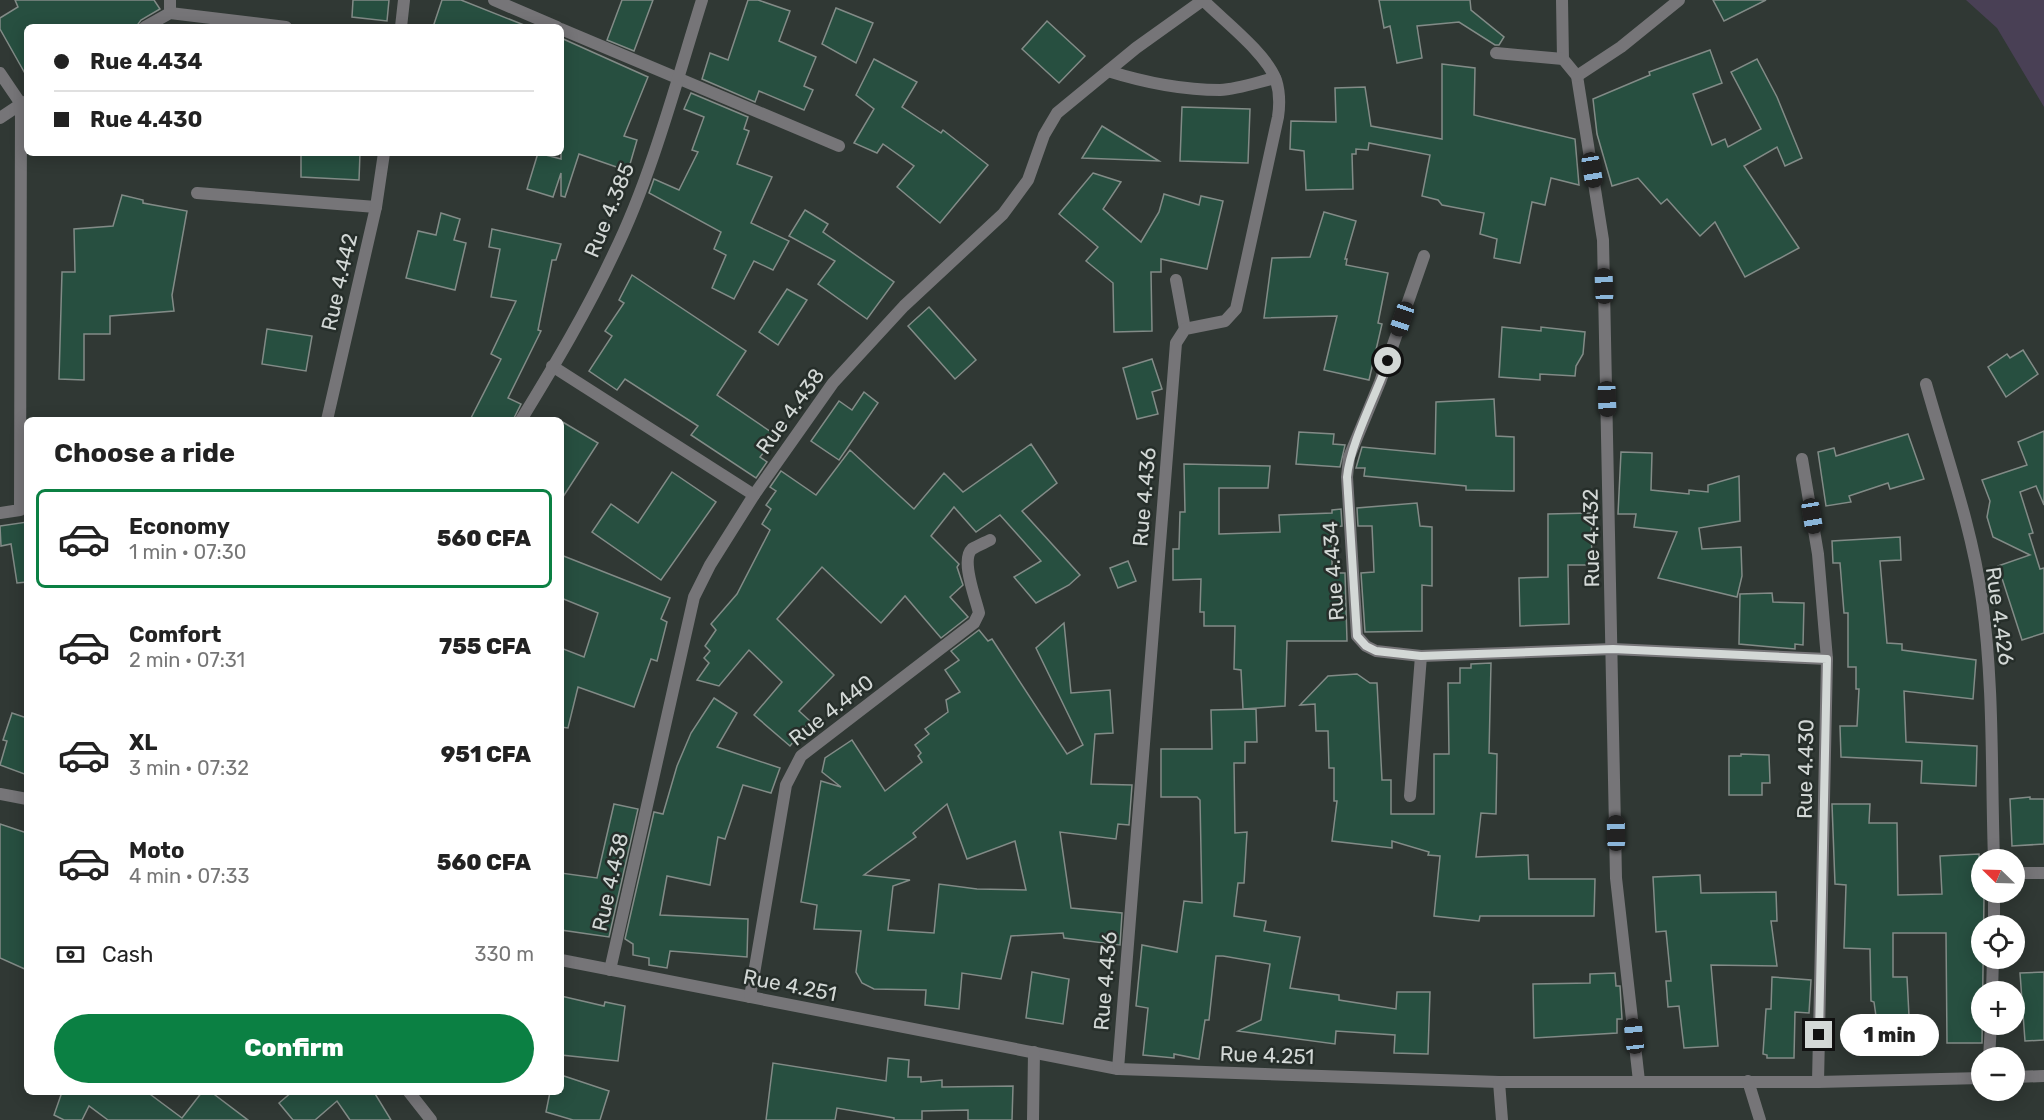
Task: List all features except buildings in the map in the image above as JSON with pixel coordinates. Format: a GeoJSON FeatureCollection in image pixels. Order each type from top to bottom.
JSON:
{"type":"FeatureCollection","features":[{"type":"Feature","properties":{"kind":"street"},"geometry":{"type":"LineString","coordinates":[[401,24],[404,0]]}},
{"type":"Feature","properties":{"kind":"street"},"geometry":{"type":"LineString","coordinates":[[494,0],[550,24]]}},
{"type":"Feature","properties":{"kind":"street","name":"Rue 4.385"},"geometry":{"type":"LineString","coordinates":[[523,417],[615,252],[677,79],[702,0]]}},
{"type":"Feature","properties":{"kind":"street"},"geometry":{"type":"LineString","coordinates":[[1176,280],[1185,329],[1225,321],[1236,309],[1280,99],[1275,78],[1262,58],[1203,0]]}},
{"type":"Feature","properties":{"kind":"street","name":"Rue 4.438"},"geometry":{"type":"LineString","coordinates":[[610,970],[694,597],[710,565],[754,495],[833,383],[904,306],[1004,214],[1028,180],[1044,135],[1057,113],[1108,70],[1203,0]]}},
{"type":"Feature","properties":{"kind":"street"},"geometry":{"type":"LineString","coordinates":[[1562,0],[1563,59],[1577,76],[1621,47],[1679,0]]}},
{"type":"Feature","properties":{"kind":"street"},"geometry":{"type":"LineString","coordinates":[[149,24],[170,6],[269,24]]}},
{"type":"Feature","properties":{"kind":"street"},"geometry":{"type":"LineString","coordinates":[[564,30],[839,146]]}},
{"type":"Feature","properties":{"kind":"street"},"geometry":{"type":"LineString","coordinates":[[1496,53],[1563,59]]}},
{"type":"Feature","properties":{"kind":"street"},"geometry":{"type":"LineString","coordinates":[[1108,70],[1129,77],[1186,88],[1222,90],[1275,78]]}},
{"type":"Feature","properties":{"kind":"street"},"geometry":{"type":"LineString","coordinates":[[0,73],[24,102],[23,510],[0,513]]}},
{"type":"Feature","properties":{"kind":"street","name":"Rue 4.432"},"geometry":{"type":"LineString","coordinates":[[1577,76],[1603,240],[1616,878],[1639,1082]]}},
{"type":"Feature","properties":{"kind":"street"},"geometry":{"type":"LineString","coordinates":[[0,118],[24,102]]}},
{"type":"Feature","properties":{"kind":"street","name":"Rue 4.442"},"geometry":{"type":"LineString","coordinates":[[328,417],[376,207],[384,156]]}},
{"type":"Feature","properties":{"kind":"street"},"geometry":{"type":"LineString","coordinates":[[197,193],[376,207]]}},
{"type":"Feature","properties":{"kind":"street","name":"Rue 4.434"},"geometry":{"type":"LineString","coordinates":[[1424,256],[1380,382],[1348,457],[1347,477],[1357,636],[1366,646],[1376,651],[1421,656],[1613,649],[1827,659]]}},
{"type":"Feature","properties":{"kind":"street","name":"Rue 4.436"},"geometry":{"type":"LineString","coordinates":[[1118,1069],[1176,343],[1185,329]]}},
{"type":"Feature","properties":{"kind":"street"},"geometry":{"type":"LineString","coordinates":[[552,366],[754,495]]}},
{"type":"Feature","properties":{"kind":"street","name":"Rue 4.426"},"geometry":{"type":"LineString","coordinates":[[1926,384],[1964,514],[1982,599],[1990,689],[1994,849]]}},
{"type":"Feature","properties":{"kind":"street","name":"Rue 4.430"},"geometry":{"type":"LineString","coordinates":[[1802,459],[1818,554],[1827,659],[1818,1082]]}},
{"type":"Feature","properties":{"kind":"street","name":"Rue 4.440"},"geometry":{"type":"LineString","coordinates":[[750,997],[786,785],[791,771],[801,756],[974,623],[979,614],[967,557],[972,549],[990,540]]}},
{"type":"Feature","properties":{"kind":"street"},"geometry":{"type":"LineString","coordinates":[[1410,796],[1421,656]]}},
{"type":"Feature","properties":{"kind":"street"},"geometry":{"type":"LineString","coordinates":[[0,794],[24,799]]}},
{"type":"Feature","properties":{"kind":"street"},"geometry":{"type":"LineString","coordinates":[[2025,873],[2044,873]]}},
{"type":"Feature","properties":{"kind":"street","name":"Rue 4.251"},"geometry":{"type":"LineString","coordinates":[[564,961],[1118,1069],[1499,1082],[1818,1082],[1971,1078]]}},
{"type":"Feature","properties":{"kind":"street"},"geometry":{"type":"LineString","coordinates":[[1034,1052],[1034,1120]]}},
{"type":"Feature","properties":{"kind":"street"},"geometry":{"type":"LineString","coordinates":[[2025,1077],[2044,1076]]}},
{"type":"Feature","properties":{"kind":"street"},"geometry":{"type":"LineString","coordinates":[[1748,1081],[1760,1120]]}},
{"type":"Feature","properties":{"kind":"street"},"geometry":{"type":"LineString","coordinates":[[1499,1082],[1502,1120]]}},
{"type":"Feature","properties":{"kind":"street"},"geometry":{"type":"LineString","coordinates":[[411,1095],[431,1120]]}},
{"type":"Feature","properties":{"kind":"shaded area"},"geometry":{"type":"Polygon","coordinates":[[[1966,0],[2044,0],[2044,107],[1997,28],[1966,0]]]}},
{"type":"Feature","properties":{"kind":"route"},"geometry":{"type":"LineString","coordinates":[[1388,361],[1359,438],[1348,457],[1347,477],[1357,636],[1366,646],[1376,651],[1421,656],[1613,649],[1827,659],[1819,1035]]}}]}
